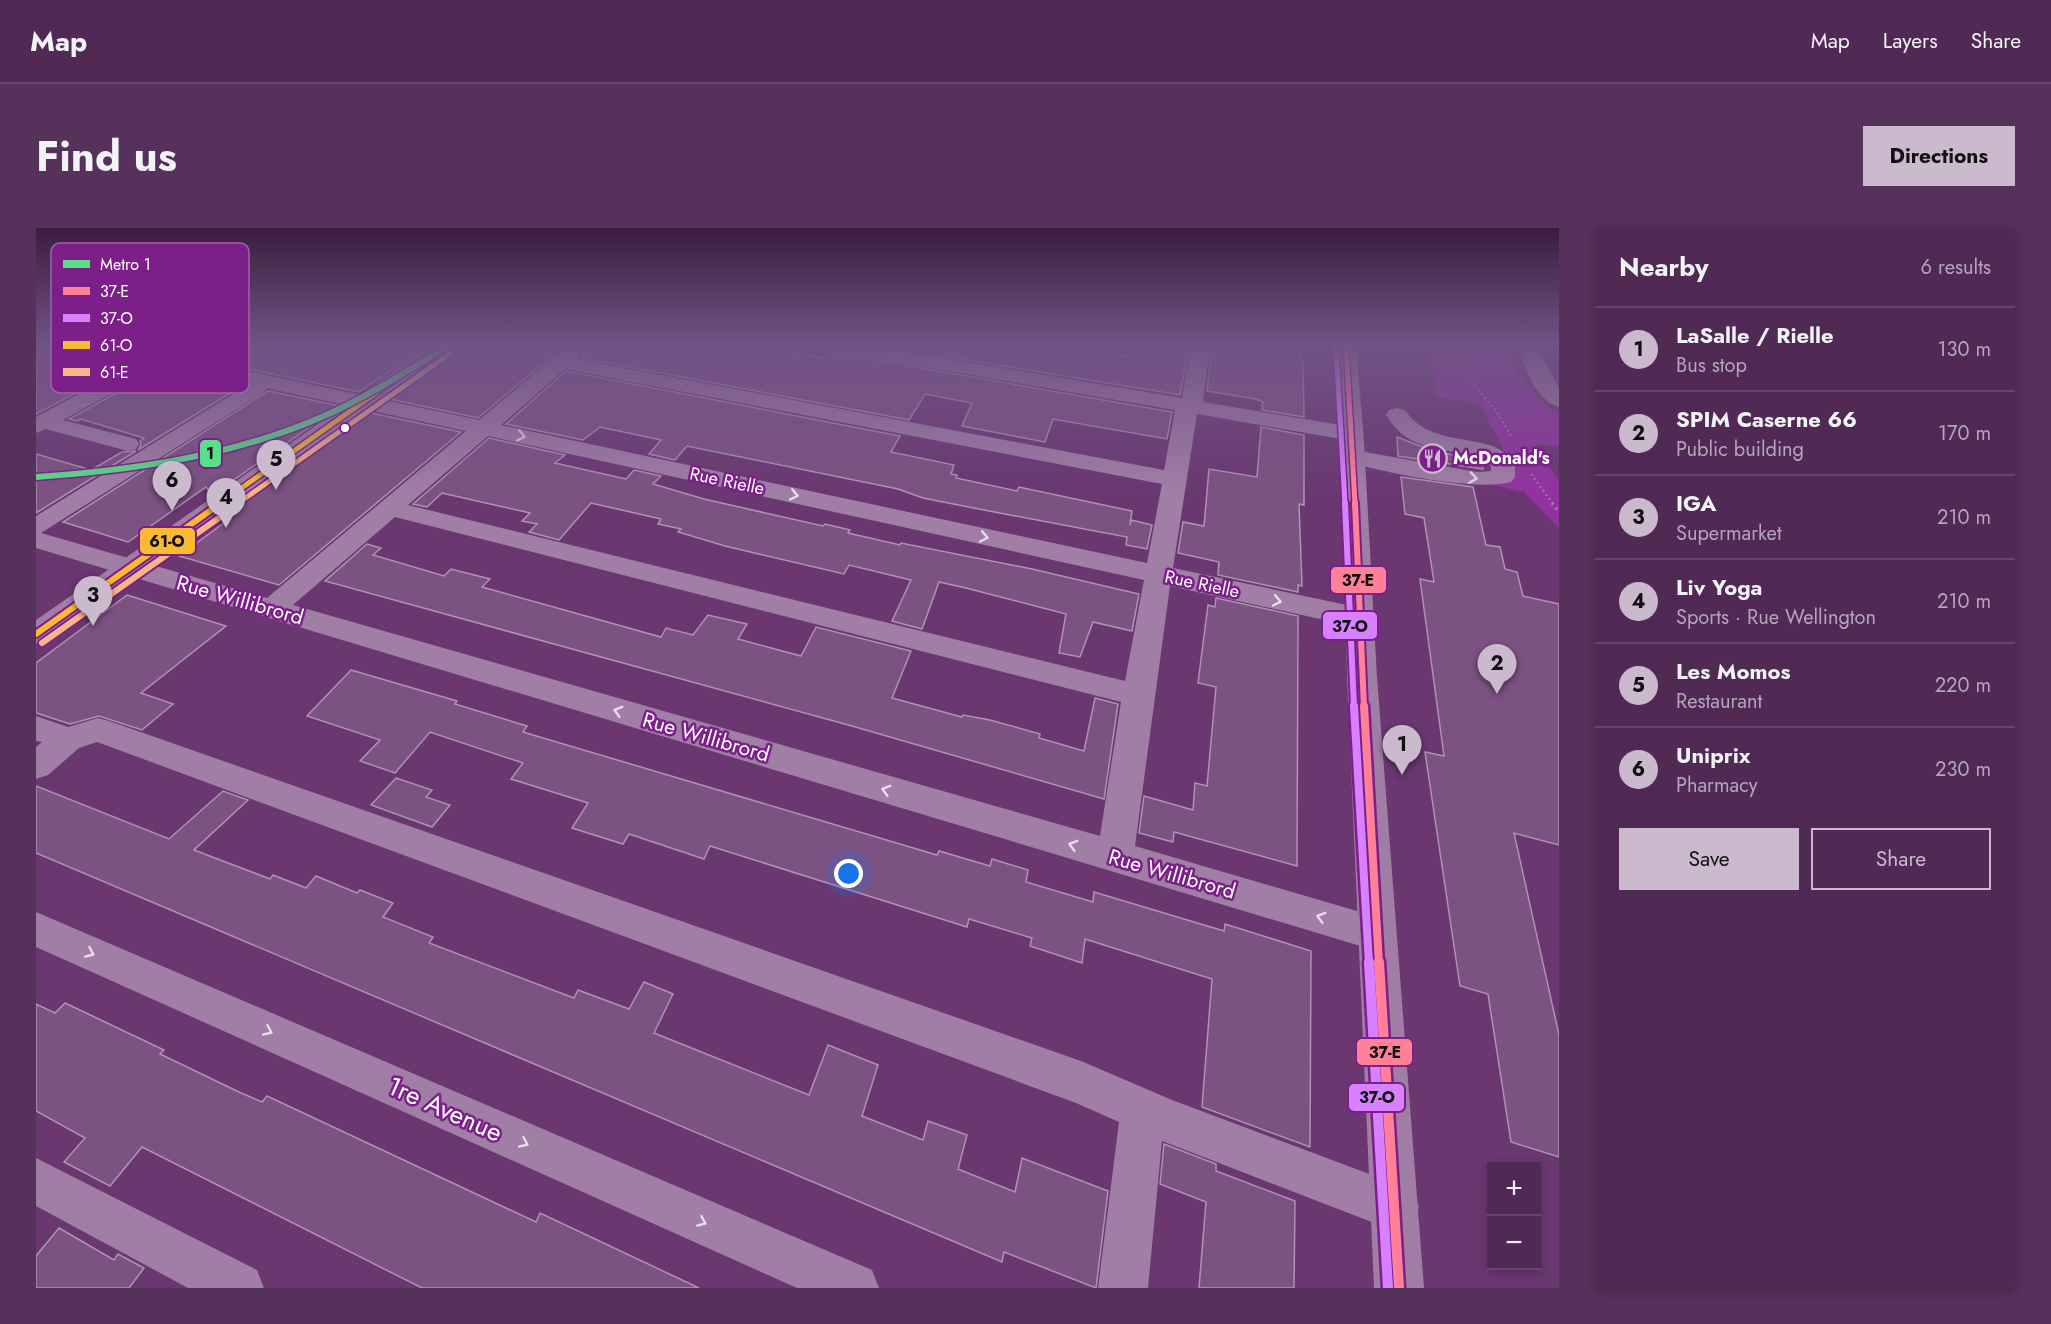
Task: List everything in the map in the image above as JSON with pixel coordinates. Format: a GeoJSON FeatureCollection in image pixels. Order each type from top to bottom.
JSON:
{"type":"FeatureCollection","features":[{"type":"Feature","properties":{"kind":"main road"},"geometry":{"type":"LineString","coordinates":[[36,634],[375,393]]}},
{"type":"Feature","properties":{"kind":"main road"},"geometry":{"type":"LineString","coordinates":[[1349,393],[1377,933],[1399,1288]]}},
{"type":"Feature","properties":{"kind":"street"},"geometry":{"type":"LineString","coordinates":[[40,424],[102,393]]}},
{"type":"Feature","properties":{"kind":"street"},"geometry":{"type":"LineString","coordinates":[[36,527],[248,393]]}},
{"type":"Feature","properties":{"kind":"street","name":"Rue Rielle"},"geometry":{"type":"LineString","coordinates":[[324,393],[1360,618]]}},
{"type":"Feature","properties":{"kind":"street"},"geometry":{"type":"LineString","coordinates":[[273,608],[525,393]]}},
{"type":"Feature","properties":{"kind":"street"},"geometry":{"type":"LineString","coordinates":[[726,393],[1173,479]]}},
{"type":"Feature","properties":{"kind":"street"},"geometry":{"type":"LineString","coordinates":[[1116,393],[1190,406],[1477,479],[1503,477],[1503,463],[1485,450],[1416,435],[1401,424],[1397,414]]}},
{"type":"Feature","properties":{"kind":"street"},"geometry":{"type":"LineString","coordinates":[[1115,858],[1138,695],[1173,479],[1192,393]]}},
{"type":"Feature","properties":{"kind":"street"},"geometry":{"type":"LineString","coordinates":[[40,424],[128,444]]}},
{"type":"Feature","properties":{"kind":"street"},"geometry":{"type":"LineString","coordinates":[[388,508],[1138,695]]}},
{"type":"Feature","properties":{"kind":"street","name":"Rue Willibrord"},"geometry":{"type":"LineString","coordinates":[[36,540],[1377,933]]}},
{"type":"Feature","properties":{"kind":"street"},"geometry":{"type":"LineString","coordinates":[[36,766],[52,734],[98,730],[1070,1078],[1143,1109],[1395,1207]]}},
{"type":"Feature","properties":{"kind":"street","name":"1re Avenue"},"geometry":{"type":"LineString","coordinates":[[36,929],[854,1288]]}},
{"type":"Feature","properties":{"kind":"street"},"geometry":{"type":"LineString","coordinates":[[1123,1288],[1143,1109]]}},
{"type":"Feature","properties":{"kind":"street"},"geometry":{"type":"LineString","coordinates":[[36,1181],[239,1288]]}},
{"type":"Feature","properties":{"kind":"path"},"geometry":{"type":"LineString","coordinates":[[1481,393],[1495,408],[1515,446]]}},
{"type":"Feature","properties":{"kind":"path"},"geometry":{"type":"LineString","coordinates":[[1531,473],[1559,512]]}},
{"type":"Feature","properties":{"kind":"shaded area"},"geometry":{"type":"Polygon","coordinates":[[[1437,393],[1534,393],[1559,415],[1559,446],[1536,444],[1559,482],[1559,528],[1524,492],[1488,484],[1511,481],[1506,454],[1480,404],[1437,397],[1437,393]]]}},
{"type":"Feature","properties":{"kind":"building"},"geometry":{"type":"Polygon","coordinates":[[[36,393],[75,393],[36,414],[36,393]]]}},
{"type":"Feature","properties":{"kind":"building"},"geometry":{"type":"Polygon","coordinates":[[[115,393],[229,393],[138,450],[141,445],[140,441],[144,438],[81,419],[77,421],[69,419],[115,393]]]}},
{"type":"Feature","properties":{"kind":"building"},"geometry":{"type":"Polygon","coordinates":[[[264,393],[280,393],[340,406],[212,495],[206,487],[128,542],[63,522],[264,393]]]}},
{"type":"Feature","properties":{"kind":"building"},"geometry":{"type":"Polygon","coordinates":[[[391,393],[508,393],[478,418],[385,398],[391,393]]]}},
{"type":"Feature","properties":{"kind":"building"},"geometry":{"type":"Polygon","coordinates":[[[541,393],[681,393],[900,436],[891,452],[954,465],[951,474],[957,475],[956,478],[1017,491],[1019,487],[1132,511],[1130,525],[1131,520],[1152,525],[1147,549],[1126,545],[1127,537],[923,498],[898,489],[687,446],[675,460],[649,454],[661,440],[600,427],[583,440],[506,424],[541,393]]]}},
{"type":"Feature","properties":{"kind":"building"},"geometry":{"type":"Polygon","coordinates":[[[769,393],[1066,393],[1172,412],[1167,439],[1053,419],[1045,442],[962,426],[972,403],[925,394],[909,420],[769,393]]]}},
{"type":"Feature","properties":{"kind":"building"},"geometry":{"type":"Polygon","coordinates":[[[1222,393],[1304,393],[1304,417],[1262,410],[1263,402],[1222,393]]]}},
{"type":"Feature","properties":{"kind":"building"},"geometry":{"type":"Polygon","coordinates":[[[366,412],[461,432],[279,585],[179,556],[229,519],[226,513],[366,412]]]}},
{"type":"Feature","properties":{"kind":"building"},"geometry":{"type":"Polygon","coordinates":[[[1261,427],[1304,435],[1304,505],[1299,504],[1302,586],[1298,585],[1298,592],[1218,575],[1219,562],[1178,553],[1183,522],[1204,526],[1209,469],[1257,477],[1261,427]]]}},
{"type":"Feature","properties":{"kind":"building"},"geometry":{"type":"Polygon","coordinates":[[[1397,437],[1428,449],[1482,462],[1483,469],[1398,456],[1397,437]]]}},
{"type":"Feature","properties":{"kind":"building"},"geometry":{"type":"Polygon","coordinates":[[[489,438],[565,455],[555,463],[626,479],[634,470],[661,476],[653,484],[704,499],[823,526],[825,524],[850,530],[848,533],[900,545],[901,543],[1032,569],[1139,594],[1132,631],[1093,622],[1080,657],[1059,653],[1066,614],[966,588],[939,582],[922,629],[892,621],[911,580],[849,565],[844,574],[725,546],[678,532],[681,529],[658,524],[661,519],[591,503],[559,540],[529,532],[537,524],[522,521],[530,513],[442,493],[427,507],[413,504],[489,438]]]}},
{"type":"Feature","properties":{"kind":"building"},"geometry":{"type":"Polygon","coordinates":[[[136,451],[36,513],[36,454],[91,470],[122,452],[136,451]]]}},
{"type":"Feature","properties":{"kind":"building"},"geometry":{"type":"Polygon","coordinates":[[[1401,477],[1473,487],[1486,545],[1500,547],[1505,569],[1517,572],[1523,596],[1559,604],[1559,845],[1514,833],[1559,1035],[1559,1157],[1511,1142],[1488,994],[1460,986],[1425,752],[1444,756],[1420,579],[1434,582],[1424,518],[1405,514],[1401,477]]]}},
{"type":"Feature","properties":{"kind":"building"},"geometry":{"type":"Polygon","coordinates":[[[367,544],[381,548],[373,555],[444,576],[451,569],[490,579],[482,587],[661,637],[666,628],[693,635],[708,615],[747,624],[738,639],[801,656],[816,627],[911,651],[892,698],[962,717],[963,715],[990,720],[1040,734],[1039,738],[1084,751],[1095,698],[1118,704],[1104,799],[852,726],[325,581],[367,544]]]}},
{"type":"Feature","properties":{"kind":"building"},"geometry":{"type":"Polygon","coordinates":[[[127,595],[226,626],[141,693],[173,704],[142,730],[99,716],[70,724],[36,713],[36,663],[127,595]]]}},
{"type":"Feature","properties":{"kind":"building"},"geometry":{"type":"Polygon","coordinates":[[[1216,598],[1298,616],[1297,866],[1174,832],[1173,842],[1139,833],[1144,796],[1193,810],[1195,783],[1207,786],[1216,687],[1198,683],[1208,605],[1215,607],[1216,598]]]}},
{"type":"Feature","properties":{"kind":"building"},"geometry":{"type":"Polygon","coordinates":[[[351,670],[457,701],[455,704],[527,726],[523,732],[937,855],[939,851],[990,866],[992,859],[1028,870],[1026,882],[1093,902],[1094,892],[1224,931],[1225,924],[1311,951],[1310,1147],[1202,1107],[1212,979],[1085,939],[1082,963],[1030,946],[1032,938],[969,919],[967,927],[710,846],[704,859],[629,834],[623,844],[572,828],[588,803],[511,779],[523,763],[430,732],[395,773],[360,761],[380,740],[307,716],[351,670]]]}},
{"type":"Feature","properties":{"kind":"building"},"geometry":{"type":"Polygon","coordinates":[[[396,778],[432,790],[426,797],[450,805],[432,827],[371,805],[396,778]]]}},
{"type":"Feature","properties":{"kind":"building"},"geometry":{"type":"Polygon","coordinates":[[[36,786],[169,839],[223,791],[248,800],[194,850],[270,879],[273,875],[306,888],[316,876],[357,893],[360,890],[393,903],[383,917],[433,937],[429,943],[574,998],[578,990],[629,1009],[644,982],[673,994],[654,1033],[809,1095],[828,1045],[878,1065],[862,1116],[923,1140],[928,1121],[967,1135],[958,1169],[1015,1192],[1022,1158],[1108,1191],[1096,1288],[1004,1252],[1002,1262],[36,853],[36,786]]]}},
{"type":"Feature","properties":{"kind":"building"},"geometry":{"type":"Polygon","coordinates":[[[65,1003],[164,1050],[160,1054],[239,1092],[262,1102],[267,1096],[536,1222],[540,1213],[699,1288],[422,1288],[142,1147],[110,1186],[64,1162],[85,1138],[36,1111],[36,1004],[55,1013],[65,1003]]]}},
{"type":"Feature","properties":{"kind":"building"},"geometry":{"type":"Polygon","coordinates":[[[1164,1144],[1216,1164],[1216,1171],[1295,1201],[1294,1288],[1199,1288],[1206,1202],[1160,1184],[1164,1144]]]}},
{"type":"Feature","properties":{"kind":"building"},"geometry":{"type":"Polygon","coordinates":[[[59,1228],[114,1260],[118,1254],[144,1268],[129,1288],[36,1288],[36,1256],[59,1228]]]}},
{"type":"Feature","properties":{"kind":"metro line","name":"1"},"geometry":{"type":"LineString","coordinates":[[36,477],[147,466],[255,442],[324,416],[369,393]]}},
{"type":"Feature","properties":{"kind":"transit line","name":"61-O"},"geometry":{"type":"LineString","coordinates":[[36,634],[375,393]]}},
{"type":"Feature","properties":{"kind":"transit line","name":"61-E"},"geometry":{"type":"LineString","coordinates":[[42,643],[394,393]]}},
{"type":"Feature","properties":{"kind":"transit line","name":"37-O"},"geometry":{"type":"LineString","coordinates":[[1339,393],[1352,678],[1388,1288]]}},
{"type":"Feature","properties":{"kind":"transit line","name":"37-E"},"geometry":{"type":"LineString","coordinates":[[1350,393],[1362,677],[1399,1288]]}},
{"type":"Feature","properties":{"kind":"place","name":"McDonald's"},"geometry":{"type":"Point","coordinates":[1432,458]}},
{"type":"Feature","properties":{"kind":"place","name":"Les Momos"},"geometry":{"type":"Point","coordinates":[276,490]}},
{"type":"Feature","properties":{"kind":"place","name":"Uniprix"},"geometry":{"type":"Point","coordinates":[172,511]}},
{"type":"Feature","properties":{"kind":"place","name":"Liv Yoga"},"geometry":{"type":"Point","coordinates":[226,528]}},
{"type":"Feature","properties":{"kind":"place","name":"IGA"},"geometry":{"type":"Point","coordinates":[93,626]}},
{"type":"Feature","properties":{"kind":"place","name":"SPIM Caserne 66"},"geometry":{"type":"Point","coordinates":[1497,694]}},
{"type":"Feature","properties":{"kind":"place","name":"LaSalle / Rielle"},"geometry":{"type":"Point","coordinates":[1402,775]}}]}
